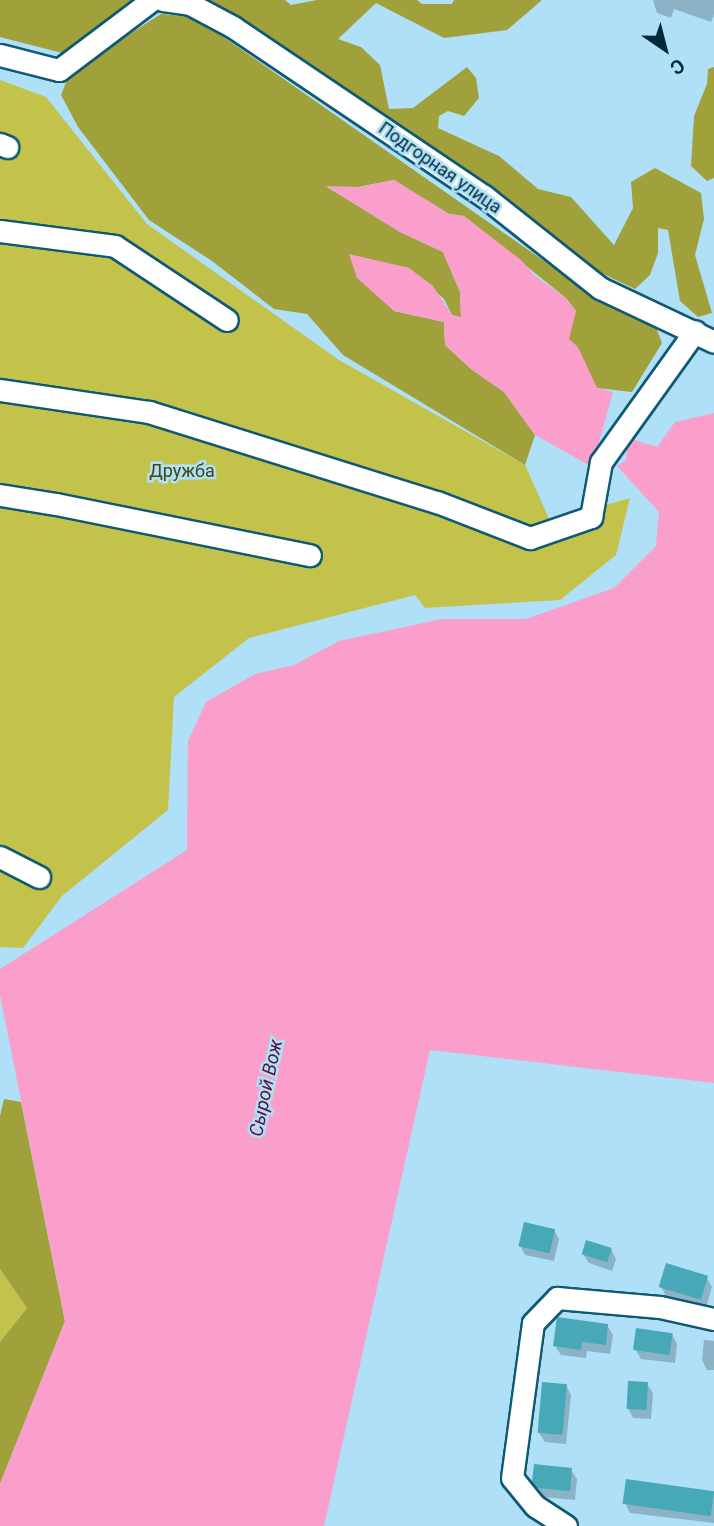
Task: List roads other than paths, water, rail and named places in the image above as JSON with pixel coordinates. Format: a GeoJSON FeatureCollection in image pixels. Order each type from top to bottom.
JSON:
{"type":"FeatureCollection","features":[{"type":"Feature","properties":{"kind":"street"},"geometry":{"type":"LineString","coordinates":[[0,55],[59,70],[152,0]]}},
{"type":"Feature","properties":{"kind":"street","name":"Подгорная улица"},"geometry":{"type":"LineString","coordinates":[[163,0],[190,4],[233,27],[484,196],[600,288],[705,336]]}},
{"type":"Feature","properties":{"kind":"street"},"geometry":{"type":"LineString","coordinates":[[0,231],[115,246],[227,320]]}},
{"type":"Feature","properties":{"kind":"street"},"geometry":{"type":"LineString","coordinates":[[0,390],[149,412],[437,502],[530,538],[591,517],[601,462],[705,336]]}},
{"type":"Feature","properties":{"kind":"street"},"geometry":{"type":"LineString","coordinates":[[0,495],[310,555]]}},
{"type":"Feature","properties":{"kind":"street"},"geometry":{"type":"LineString","coordinates":[[0,857],[39,877]]}},
{"type":"Feature","properties":{"kind":"street"},"geometry":{"type":"LineString","coordinates":[[566,1526],[536,1506],[512,1478],[533,1323],[556,1298],[660,1307],[714,1319]]}},
{"type":"Feature","properties":{"kind":"water"},"geometry":{"type":"Polygon","coordinates":[[[394,180],[449,214],[464,216],[521,260],[535,276],[566,298],[576,311],[569,339],[578,347],[597,388],[613,392],[592,467],[535,435],[504,392],[471,369],[445,345],[444,322],[394,311],[357,278],[349,254],[409,268],[433,286],[452,315],[461,317],[460,292],[443,252],[400,232],[326,186],[358,187],[394,180]]]}},
{"type":"Feature","properties":{"kind":"water","name":"Сырой Вож"},"geometry":{"type":"Polygon","coordinates":[[[714,413],[714,1083],[430,1050],[324,1526],[0,1526],[0,1484],[65,1321],[0,995],[0,969],[187,850],[188,741],[206,702],[255,674],[294,665],[339,641],[442,619],[526,619],[614,588],[656,546],[659,512],[617,466],[626,460],[628,438],[657,447],[675,422],[714,413]]]}},
{"type":"Feature","properties":{"kind":"park label","name":"Дружба"},"geometry":{"type":"Point","coordinates":[182,471]}}]}
